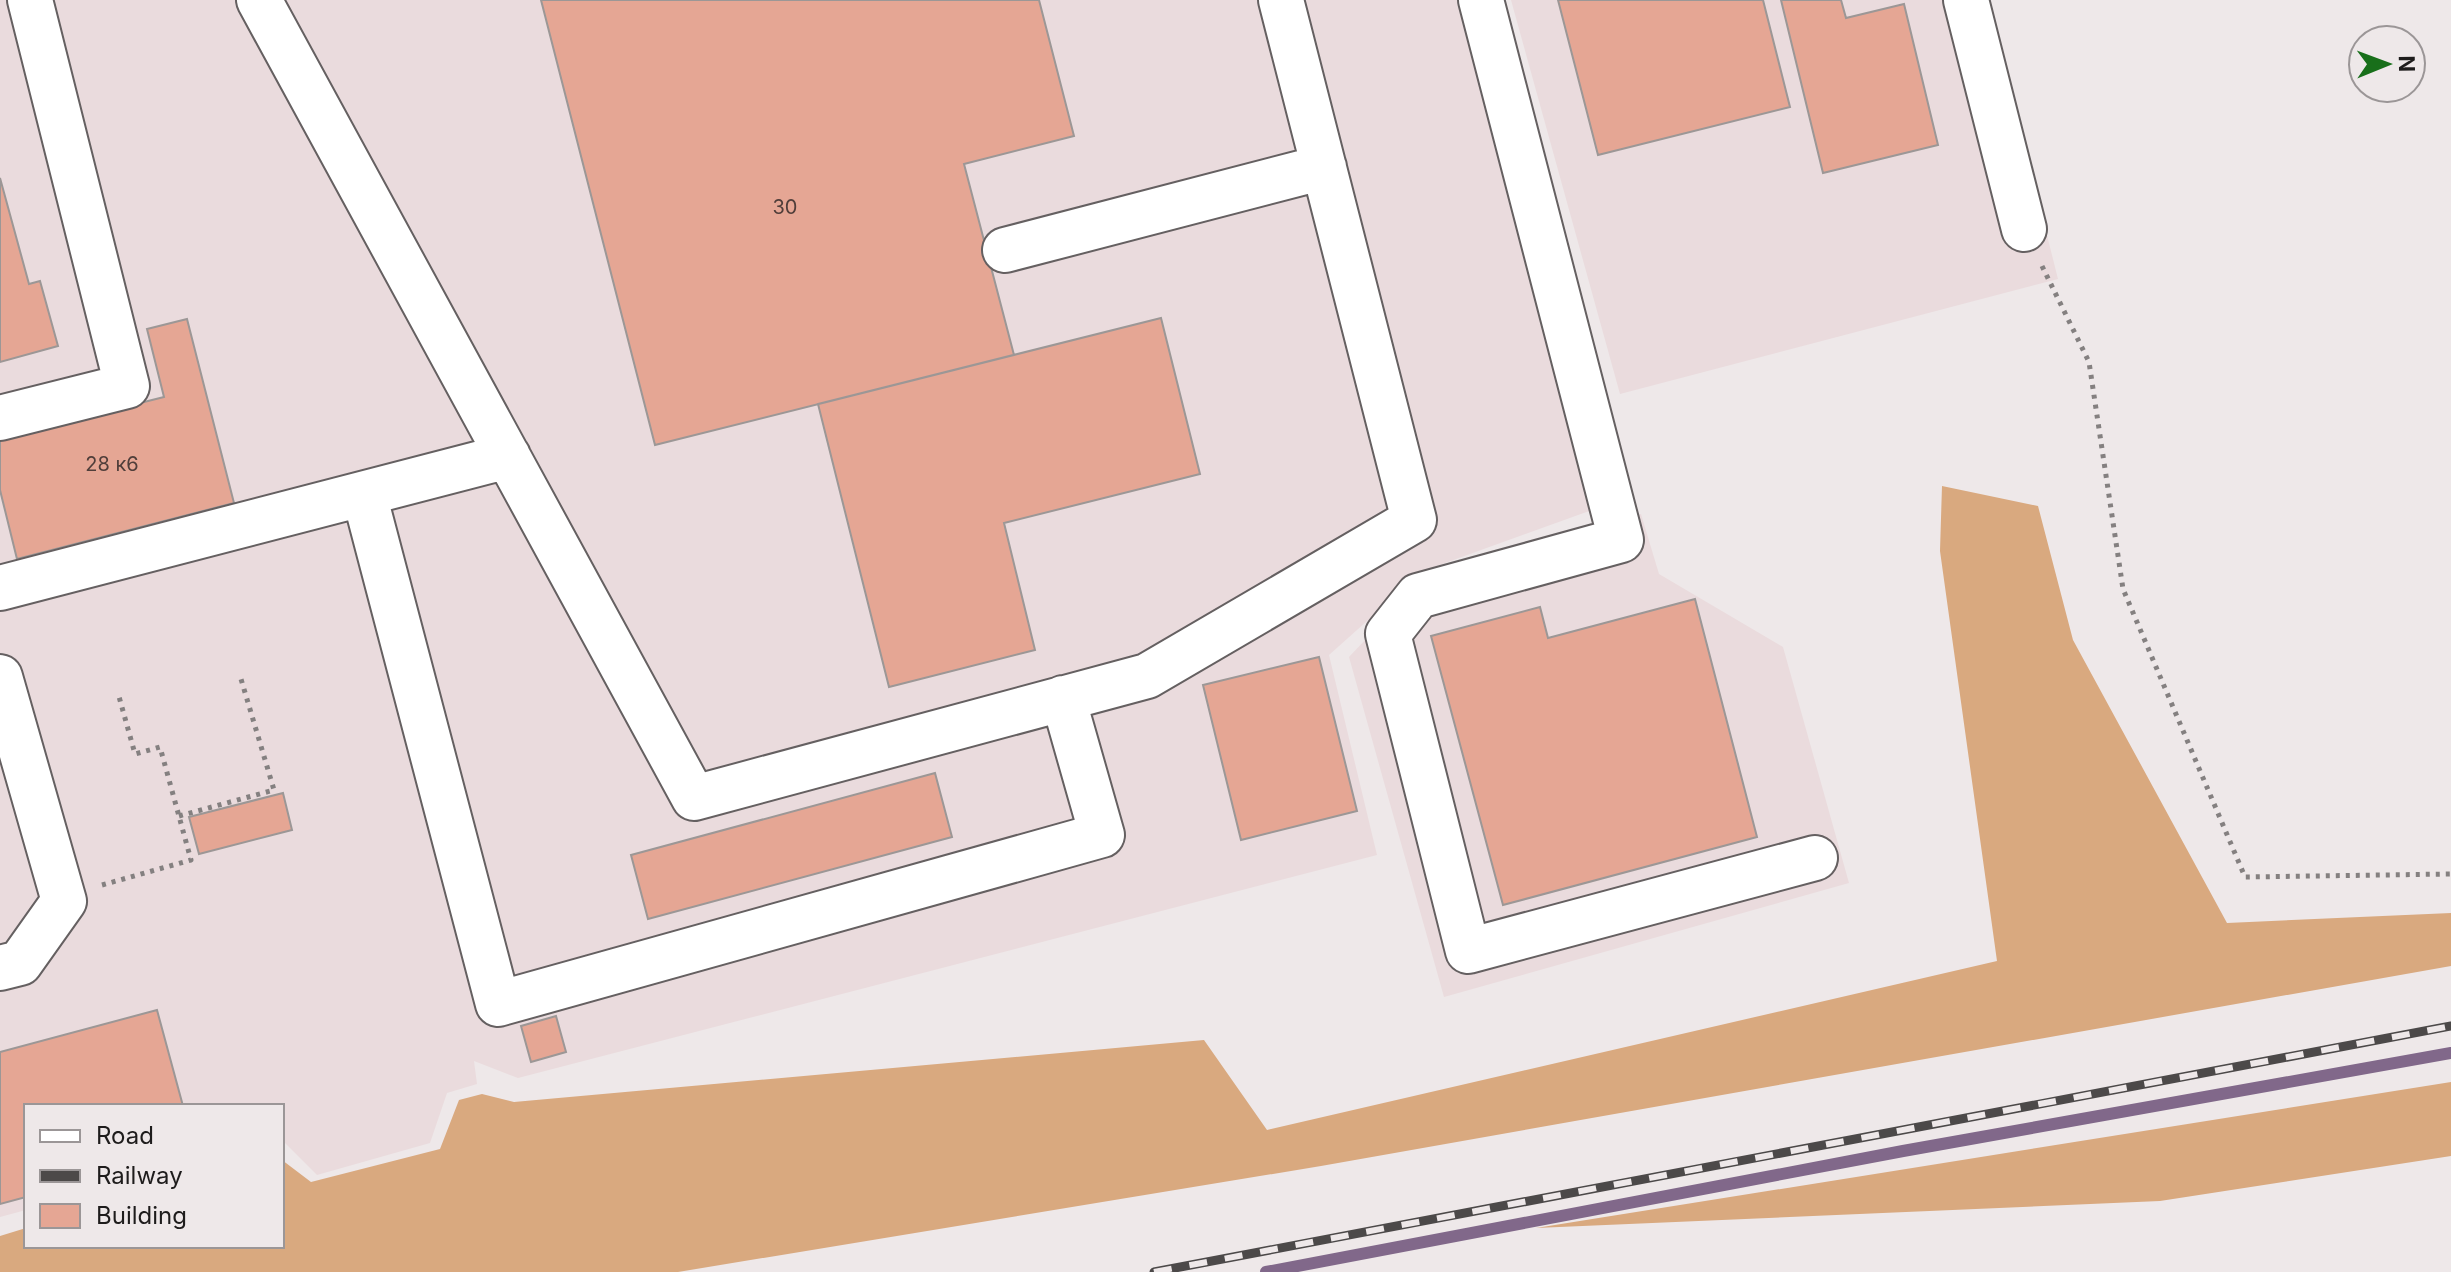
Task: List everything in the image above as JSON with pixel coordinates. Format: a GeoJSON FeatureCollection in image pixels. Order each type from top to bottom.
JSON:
{"type":"FeatureCollection","features":[{"type":"Feature","properties":{"kind":"lane"},"geometry":{"type":"LineString","coordinates":[[0,418],[127,386],[30,0]]}},
{"type":"Feature","properties":{"kind":"lane"},"geometry":{"type":"LineString","coordinates":[[259,0],[694,798],[1147,676],[1414,520],[1281,0]]}},
{"type":"Feature","properties":{"kind":"lane"},"geometry":{"type":"LineString","coordinates":[[1481,0],[1621,540],[1418,596],[1388,634],[1468,951],[1815,858]]}},
{"type":"Feature","properties":{"kind":"lane"},"geometry":{"type":"LineString","coordinates":[[1966,0],[2024,229]]}},
{"type":"Feature","properties":{"kind":"lane"},"geometry":{"type":"LineString","coordinates":[[1005,250],[1324,167]]}},
{"type":"Feature","properties":{"kind":"lane"},"geometry":{"type":"LineString","coordinates":[[0,588],[508,456]]}},
{"type":"Feature","properties":{"kind":"lane"},"geometry":{"type":"LineString","coordinates":[[364,494],[498,1004],[1102,835],[1063,698]]}},
{"type":"Feature","properties":{"kind":"lane"},"geometry":{"type":"LineString","coordinates":[[0,677],[12,769],[64,901],[20,963],[0,968]]}},
{"type":"Feature","properties":{"kind":"path"},"geometry":{"type":"LineString","coordinates":[[2024,229],[2089,362],[2123,589],[2245,877],[2451,874]]}},
{"type":"Feature","properties":{"kind":"path"},"geometry":{"type":"LineString","coordinates":[[179,816],[274,790],[241,679]]}},
{"type":"Feature","properties":{"kind":"path"},"geometry":{"type":"LineString","coordinates":[[62,896],[191,860],[160,747],[135,754],[118,693]]}},
{"type":"Feature","properties":{"kind":"shaded area"},"geometry":{"type":"Polygon","coordinates":[[[0,0],[1458,0],[1592,510],[1423,571],[1329,655],[1377,855],[518,1078],[474,1061],[477,1084],[447,1093],[430,1143],[317,1175],[284,1142],[284,1104],[24,1104],[24,1211],[0,1217],[0,0]]]}},
{"type":"Feature","properties":{"kind":"shaded area"},"geometry":{"type":"Polygon","coordinates":[[[1511,0],[1988,0],[2058,279],[1620,394],[1511,0]]]}},
{"type":"Feature","properties":{"kind":"shaded area"},"geometry":{"type":"Polygon","coordinates":[[[1942,486],[2038,506],[2073,640],[2227,923],[2451,913],[2451,966],[1321,1166],[678,1272],[0,1272],[0,1236],[24,1229],[24,1248],[284,1248],[284,1162],[311,1182],[440,1149],[459,1100],[482,1094],[514,1102],[1204,1040],[1267,1130],[1997,961],[1940,551],[1942,486]]]}},
{"type":"Feature","properties":{"kind":"shaded area"},"geometry":{"type":"Polygon","coordinates":[[[1641,514],[1659,574],[1783,647],[1849,883],[1444,997],[1349,657],[1421,581],[1641,514]]]}},
{"type":"Feature","properties":{"kind":"shaded area"},"geometry":{"type":"Polygon","coordinates":[[[2451,1082],[2451,1156],[2160,1201],[1536,1228],[2451,1082]]]}},
{"type":"Feature","properties":{"kind":"building"},"geometry":{"type":"Polygon","coordinates":[[[541,0],[1039,0],[1074,136],[964,164],[1014,355],[655,445],[541,0]]]}},
{"type":"Feature","properties":{"kind":"building"},"geometry":{"type":"Polygon","coordinates":[[[1558,0],[1763,0],[1790,107],[1598,155],[1558,0]]]}},
{"type":"Feature","properties":{"kind":"building"},"geometry":{"type":"Polygon","coordinates":[[[1781,0],[1841,0],[1846,18],[1904,4],[1938,145],[1823,173],[1781,0]]]}},
{"type":"Feature","properties":{"kind":"building"},"geometry":{"type":"Polygon","coordinates":[[[0,178],[29,284],[40,281],[58,346],[0,362],[0,178]]]}},
{"type":"Feature","properties":{"kind":"building"},"geometry":{"type":"Polygon","coordinates":[[[1161,318],[1200,474],[1004,523],[1035,650],[889,687],[818,404],[1161,318]]]}},
{"type":"Feature","properties":{"kind":"building"},"geometry":{"type":"Polygon","coordinates":[[[187,319],[234,503],[17,559],[0,490],[0,438],[164,397],[147,329],[187,319]]]}},
{"type":"Feature","properties":{"kind":"building"},"geometry":{"type":"Polygon","coordinates":[[[1695,599],[1757,837],[1503,905],[1431,636],[1540,607],[1548,638],[1695,599]]]}},
{"type":"Feature","properties":{"kind":"building"},"geometry":{"type":"Polygon","coordinates":[[[1319,657],[1357,811],[1241,840],[1203,685],[1319,657]]]}},
{"type":"Feature","properties":{"kind":"building"},"geometry":{"type":"Polygon","coordinates":[[[935,773],[952,837],[648,919],[631,855],[935,773]]]}},
{"type":"Feature","properties":{"kind":"building"},"geometry":{"type":"Polygon","coordinates":[[[283,793],[292,830],[199,854],[189,817],[283,793]]]}},
{"type":"Feature","properties":{"kind":"building"},"geometry":{"type":"Polygon","coordinates":[[[157,1010],[182,1104],[24,1104],[24,1198],[0,1204],[0,1052],[157,1010]]]}},
{"type":"Feature","properties":{"kind":"building"},"geometry":{"type":"Polygon","coordinates":[[[556,1016],[566,1052],[531,1062],[521,1026],[556,1016]]]}},
{"type":"Feature","properties":{"kind":"waterway"},"geometry":{"type":"LineString","coordinates":[[1266,1272],[1903,1151],[2451,1053]]}},
{"type":"Feature","properties":{"kind":"railway"},"geometry":{"type":"LineString","coordinates":[[1154,1272],[2451,1026]]}}]}
